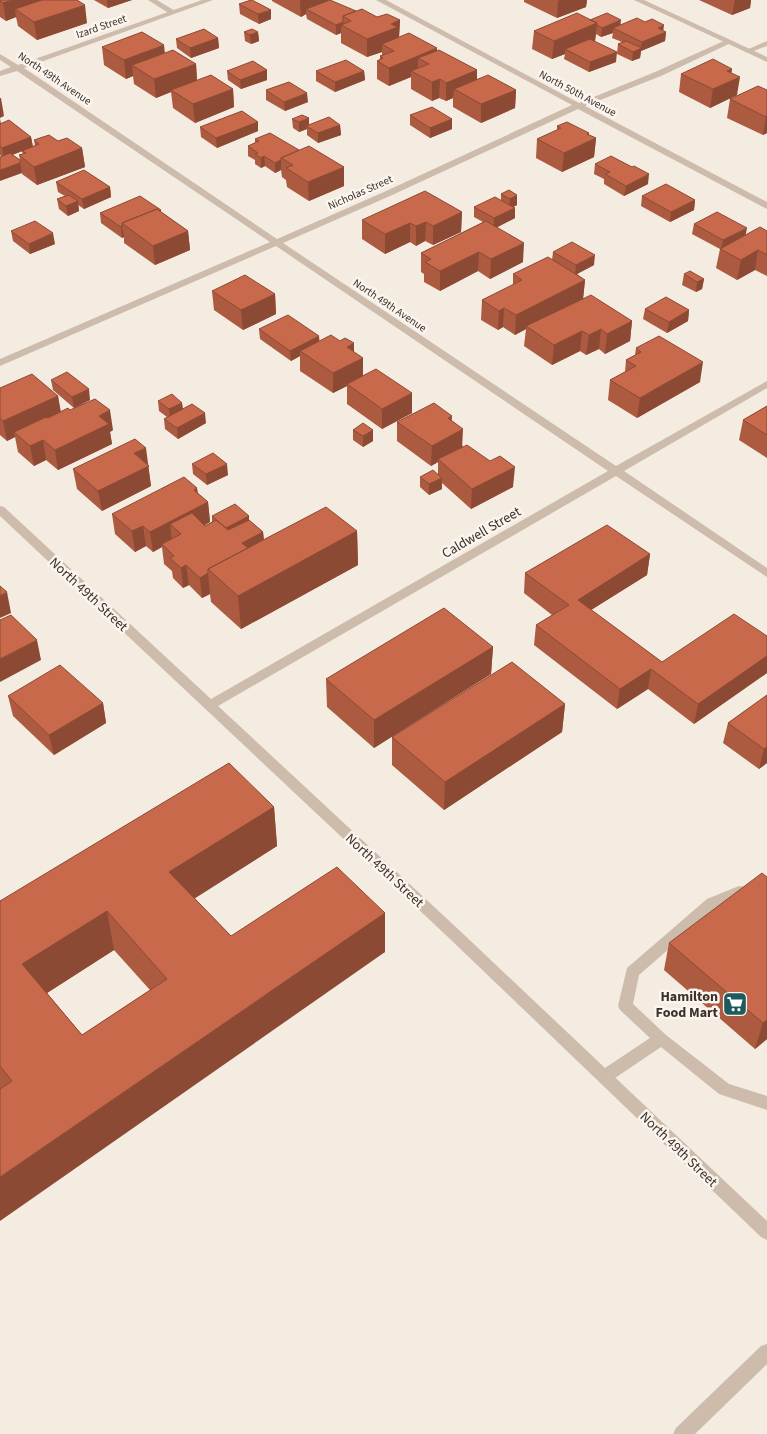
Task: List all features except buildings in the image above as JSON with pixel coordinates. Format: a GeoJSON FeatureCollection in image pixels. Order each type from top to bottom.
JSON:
{"type":"FeatureCollection","features":[{"type":"Feature","properties":{"kind":"street"},"geometry":{"type":"LineString","coordinates":[[152,0],[173,12]]}},
{"type":"Feature","properties":{"kind":"street","name":"Izard Street"},"geometry":{"type":"LineString","coordinates":[[0,74],[208,0]]}},
{"type":"Feature","properties":{"kind":"street","name":"North 50th Avenue"},"geometry":{"type":"LineString","coordinates":[[380,0],[767,206]]}},
{"type":"Feature","properties":{"kind":"street"},"geometry":{"type":"LineString","coordinates":[[638,0],[767,60]]}},
{"type":"Feature","properties":{"kind":"street","name":"Nicholas Street"},"geometry":{"type":"LineString","coordinates":[[0,363],[275,243],[578,106],[658,74],[729,42]]}},
{"type":"Feature","properties":{"kind":"street"},"geometry":{"type":"LineString","coordinates":[[748,51],[767,43]]}},
{"type":"Feature","properties":{"kind":"street","name":"North 49th Avenue"},"geometry":{"type":"LineString","coordinates":[[0,56],[767,573]]}},
{"type":"Feature","properties":{"kind":"street","name":"Caldwell Street"},"geometry":{"type":"LineString","coordinates":[[209,706],[767,384]]}},
{"type":"Feature","properties":{"kind":"street","name":"North 49th Street"},"geometry":{"type":"LineString","coordinates":[[0,510],[454,934],[767,1232]]}},
{"type":"Feature","properties":{"kind":"street"},"geometry":{"type":"LineString","coordinates":[[767,899],[759,894],[739,891],[712,902],[632,972],[625,1006],[661,1039],[724,1089],[767,1102]]}},
{"type":"Feature","properties":{"kind":"street"},"geometry":{"type":"LineString","coordinates":[[604,1077],[661,1039]]}},
{"type":"Feature","properties":{"kind":"street"},"geometry":{"type":"LineString","coordinates":[[682,1434],[767,1352]]}},
{"type":"Feature","properties":{"kind":"place","name":"Hamilton Food Mart"},"geometry":{"type":"Point","coordinates":[735,1004]}}]}
